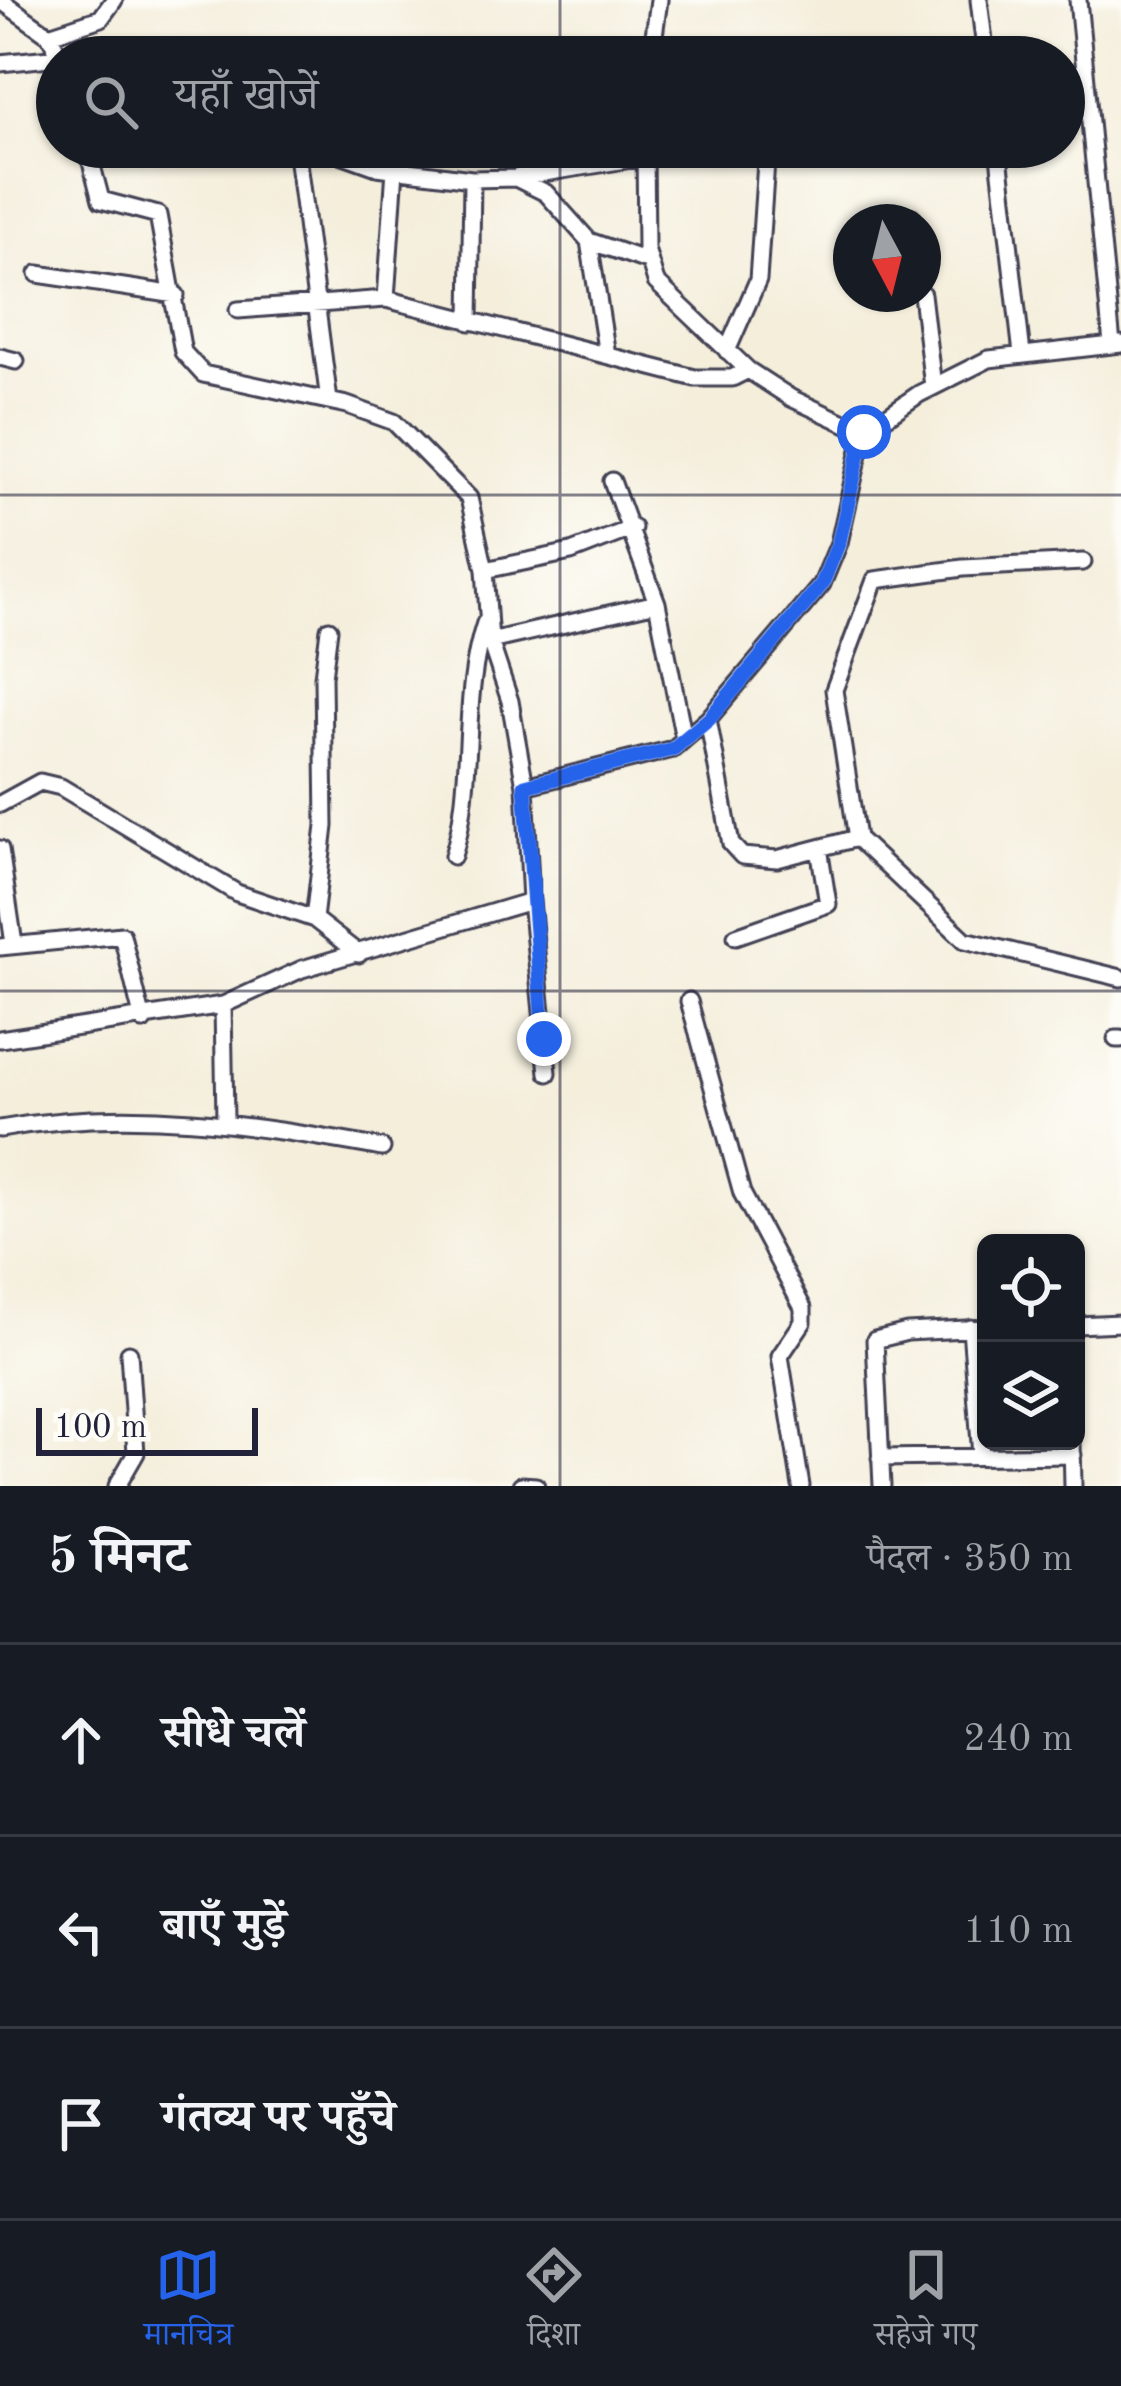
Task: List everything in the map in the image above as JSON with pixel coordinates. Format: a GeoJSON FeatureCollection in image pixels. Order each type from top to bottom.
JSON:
{"type":"FeatureCollection","features":[{"type":"Feature","properties":{"kind":"street"},"geometry":{"type":"LineString","coordinates":[[0,0],[49,35],[101,18],[114,0]]}},
{"type":"Feature","properties":{"kind":"street"},"geometry":{"type":"LineString","coordinates":[[654,36],[659,0]]}},
{"type":"Feature","properties":{"kind":"street"},"geometry":{"type":"LineString","coordinates":[[979,0],[983,36]]}},
{"type":"Feature","properties":{"kind":"street"},"geometry":{"type":"LineString","coordinates":[[1078,0],[1082,36]]}},
{"type":"Feature","properties":{"kind":"street"},"geometry":{"type":"LineString","coordinates":[[0,62],[36,59]]}},
{"type":"Feature","properties":{"kind":"street"},"geometry":{"type":"LineString","coordinates":[[525,786],[644,758],[685,739],[709,719],[822,584],[839,542],[864,432],[933,387],[989,359],[1117,344],[1085,62]]}},
{"type":"Feature","properties":{"kind":"street"},"geometry":{"type":"LineString","coordinates":[[93,168],[101,200],[158,214],[183,352],[203,374],[329,401],[394,422],[469,498],[485,570],[490,641],[510,701],[525,786],[548,1073]]}},
{"type":"Feature","properties":{"kind":"street"},"geometry":{"type":"LineString","coordinates":[[299,168],[329,401]]}},
{"type":"Feature","properties":{"kind":"street"},"geometry":{"type":"LineString","coordinates":[[392,168],[472,178],[516,178],[566,168]]}},
{"type":"Feature","properties":{"kind":"street"},"geometry":{"type":"LineString","coordinates":[[646,168],[650,262],[656,282],[748,370],[791,398],[864,432]]}},
{"type":"Feature","properties":{"kind":"street"},"geometry":{"type":"LineString","coordinates":[[727,351],[758,280],[766,168]]}},
{"type":"Feature","properties":{"kind":"street"},"geometry":{"type":"LineString","coordinates":[[1000,168],[1022,354]]}},
{"type":"Feature","properties":{"kind":"street"},"geometry":{"type":"LineString","coordinates":[[386,299],[395,169]]}},
{"type":"Feature","properties":{"kind":"street"},"geometry":{"type":"LineString","coordinates":[[470,322],[472,178]]}},
{"type":"Feature","properties":{"kind":"street"},"geometry":{"type":"LineString","coordinates":[[516,178],[546,193],[589,241],[650,262]]}},
{"type":"Feature","properties":{"kind":"street"},"geometry":{"type":"LineString","coordinates":[[589,241],[607,355]]}},
{"type":"Feature","properties":{"kind":"street"},"geometry":{"type":"LineString","coordinates":[[38,274],[176,295]]}},
{"type":"Feature","properties":{"kind":"street"},"geometry":{"type":"LineString","coordinates":[[238,310],[386,299],[716,381],[748,370]]}},
{"type":"Feature","properties":{"kind":"street"},"geometry":{"type":"LineString","coordinates":[[924,312],[933,387]]}},
{"type":"Feature","properties":{"kind":"street"},"geometry":{"type":"LineString","coordinates":[[612,481],[657,603],[685,739]]}},
{"type":"Feature","properties":{"kind":"street"},"geometry":{"type":"LineString","coordinates":[[485,570],[571,552],[633,528]]}},
{"type":"Feature","properties":{"kind":"street"},"geometry":{"type":"LineString","coordinates":[[1083,562],[963,568],[875,580],[834,690],[857,838],[965,940],[1121,978]]}},
{"type":"Feature","properties":{"kind":"street"},"geometry":{"type":"LineString","coordinates":[[490,641],[657,603]]}},
{"type":"Feature","properties":{"kind":"street"},"geometry":{"type":"LineString","coordinates":[[454,856],[464,802],[471,669],[488,614]]}},
{"type":"Feature","properties":{"kind":"street"},"geometry":{"type":"LineString","coordinates":[[314,920],[326,826],[323,677],[329,629]]}},
{"type":"Feature","properties":{"kind":"street"},"geometry":{"type":"LineString","coordinates":[[709,719],[731,844],[742,856],[755,860],[857,838]]}},
{"type":"Feature","properties":{"kind":"street"},"geometry":{"type":"LineString","coordinates":[[0,804],[40,782],[52,783],[237,893],[314,920],[359,954]]}},
{"type":"Feature","properties":{"kind":"street"},"geometry":{"type":"LineString","coordinates":[[736,936],[828,904],[830,892],[819,848]]}},
{"type":"Feature","properties":{"kind":"street"},"geometry":{"type":"LineString","coordinates":[[1,858],[7,945],[122,935],[143,1021]]}},
{"type":"Feature","properties":{"kind":"street"},"geometry":{"type":"LineString","coordinates":[[0,1039],[143,1021],[224,1005],[302,969],[531,902]]}},
{"type":"Feature","properties":{"kind":"street"},"geometry":{"type":"LineString","coordinates":[[688,1001],[742,1193],[803,1308],[803,1322],[780,1356],[802,1486]]}},
{"type":"Feature","properties":{"kind":"street"},"geometry":{"type":"LineString","coordinates":[[224,1005],[225,1120]]}},
{"type":"Feature","properties":{"kind":"street"},"geometry":{"type":"LineString","coordinates":[[0,1129],[98,1115],[225,1120],[382,1148]]}},
{"type":"Feature","properties":{"kind":"street"},"geometry":{"type":"LineString","coordinates":[[1085,1325],[1121,1323]]}},
{"type":"Feature","properties":{"kind":"street"},"geometry":{"type":"LineString","coordinates":[[882,1486],[875,1340],[881,1335],[977,1328]]}},
{"type":"Feature","properties":{"kind":"street"},"geometry":{"type":"LineString","coordinates":[[979,1342],[981,1456]]}},
{"type":"Feature","properties":{"kind":"street"},"geometry":{"type":"LineString","coordinates":[[117,1486],[136,1453],[129,1353]]}},
{"type":"Feature","properties":{"kind":"street"},"geometry":{"type":"LineString","coordinates":[[880,1458],[1050,1450]]}},
{"type":"Feature","properties":{"kind":"street"},"geometry":{"type":"LineString","coordinates":[[1073,1450],[1073,1486]]}},
{"type":"Feature","properties":{"kind":"street"},"geometry":{"type":"LineString","coordinates":[[521,1485],[536,1486]]}},
{"type":"Feature","properties":{"kind":"route"},"geometry":{"type":"LineString","coordinates":[[544,1039],[525,786],[673,749],[709,719],[822,584],[839,542],[864,432]]}}]}
